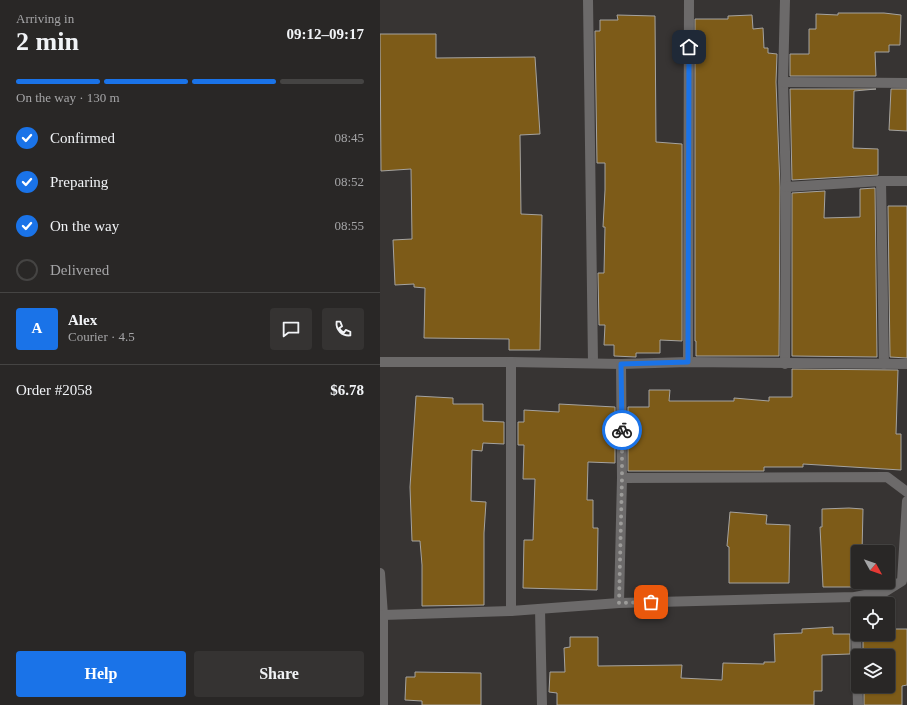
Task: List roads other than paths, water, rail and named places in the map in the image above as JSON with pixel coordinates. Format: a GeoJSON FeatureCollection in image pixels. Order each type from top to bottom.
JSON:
{"type":"FeatureCollection","features":[{"type":"Feature","properties":{"kind":"street"},"geometry":{"type":"LineString","coordinates":[[588,0],[593,363]]}},
{"type":"Feature","properties":{"kind":"street"},"geometry":{"type":"LineString","coordinates":[[688,362],[689,0]]}},
{"type":"Feature","properties":{"kind":"street"},"geometry":{"type":"LineString","coordinates":[[785,0],[783,82],[786,187],[785,364]]}},
{"type":"Feature","properties":{"kind":"street"},"geometry":{"type":"LineString","coordinates":[[783,82],[907,83]]}},
{"type":"Feature","properties":{"kind":"street"},"geometry":{"type":"LineString","coordinates":[[786,187],[881,181],[907,181]]}},
{"type":"Feature","properties":{"kind":"street"},"geometry":{"type":"LineString","coordinates":[[881,181],[884,364]]}},
{"type":"Feature","properties":{"kind":"street"},"geometry":{"type":"LineString","coordinates":[[380,362],[907,364]]}},
{"type":"Feature","properties":{"kind":"street"},"geometry":{"type":"LineString","coordinates":[[511,611],[512,362]]}},
{"type":"Feature","properties":{"kind":"street"},"geometry":{"type":"LineString","coordinates":[[619,603],[622,478],[621,364]]}},
{"type":"Feature","properties":{"kind":"street"},"geometry":{"type":"LineString","coordinates":[[622,478],[887,477],[907,492]]}},
{"type":"Feature","properties":{"kind":"street"},"geometry":{"type":"LineString","coordinates":[[855,597],[886,591],[902,580],[907,501]]}},
{"type":"Feature","properties":{"kind":"street"},"geometry":{"type":"LineString","coordinates":[[380,573],[384,705]]}},
{"type":"Feature","properties":{"kind":"street"},"geometry":{"type":"LineString","coordinates":[[382,615],[511,611],[619,603],[851,597]]}},
{"type":"Feature","properties":{"kind":"street"},"geometry":{"type":"LineString","coordinates":[[540,609],[542,705]]}},
{"type":"Feature","properties":{"kind":"street"},"geometry":{"type":"LineString","coordinates":[[856,641],[858,705]]}}]}
